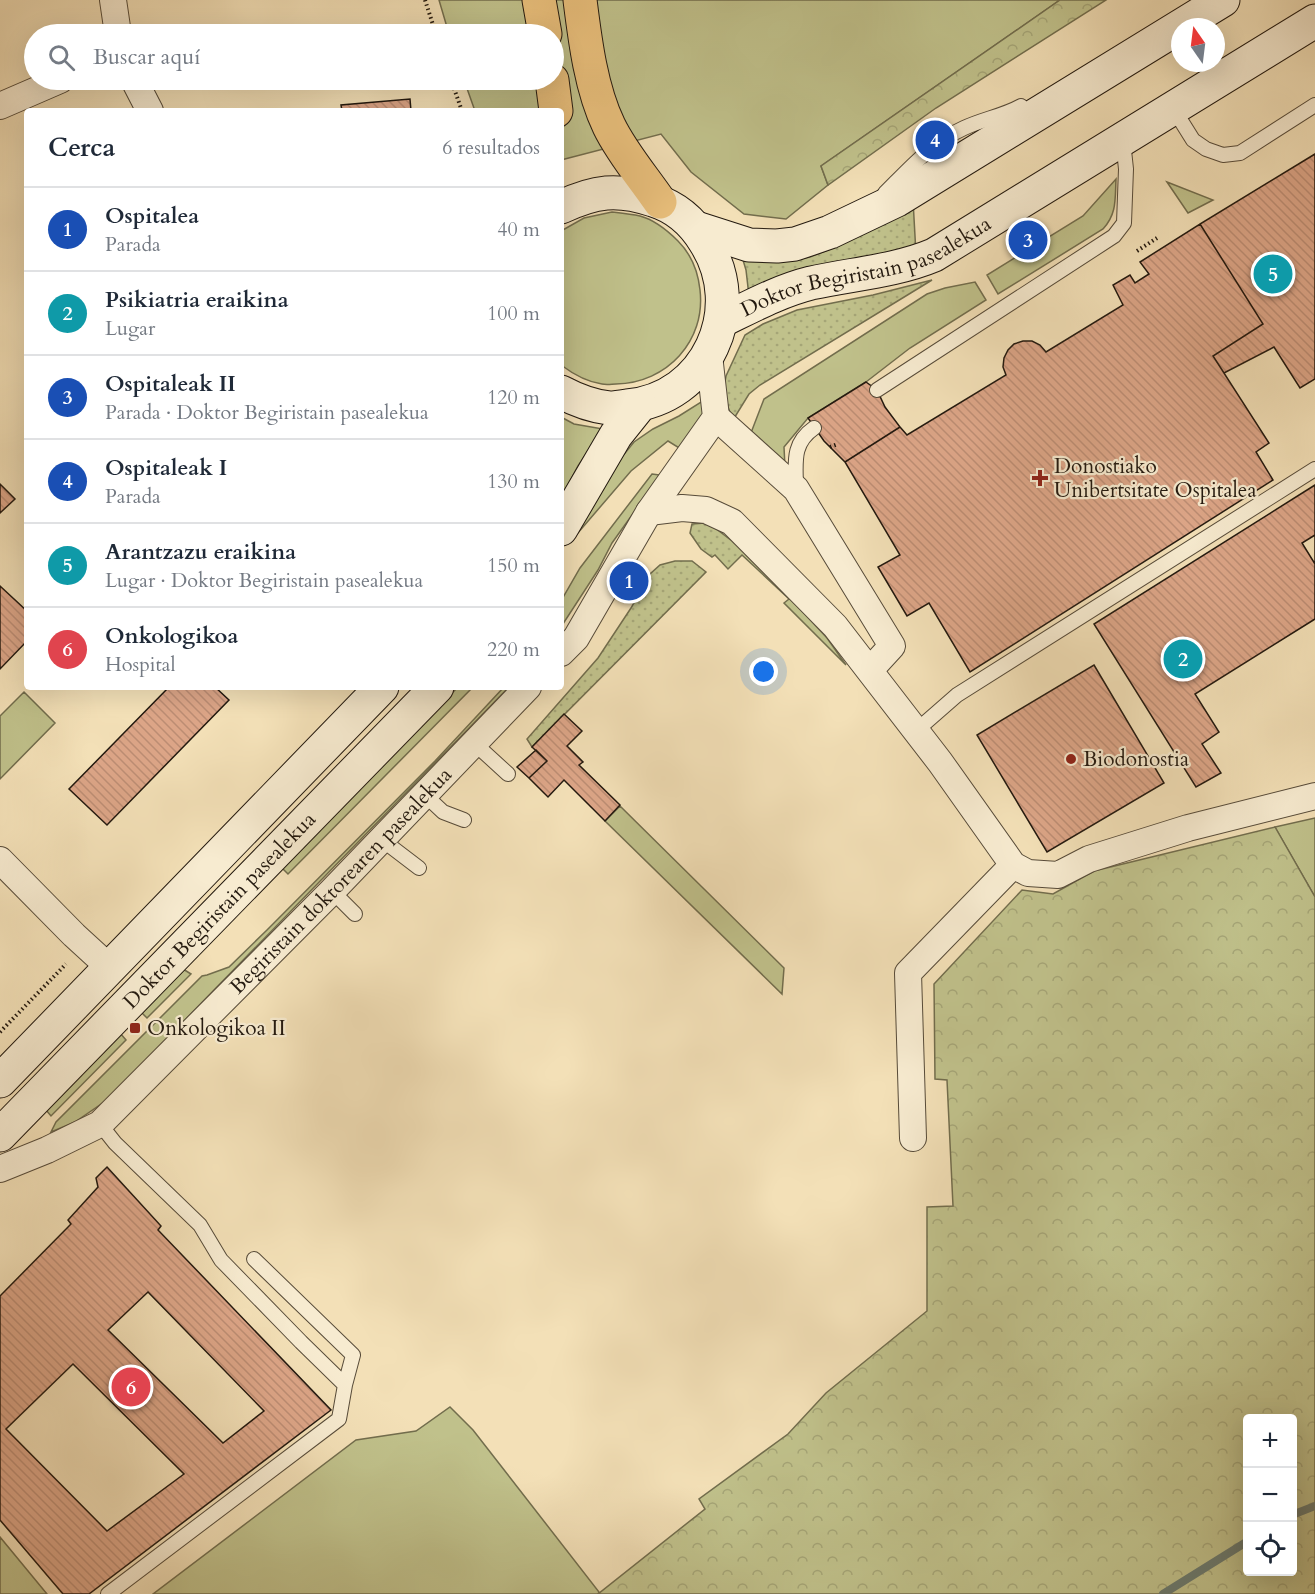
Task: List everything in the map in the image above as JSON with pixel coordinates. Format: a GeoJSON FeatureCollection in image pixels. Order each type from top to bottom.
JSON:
{"type":"FeatureCollection","features":[{"type":"Feature","properties":{"kind":"highway"},"geometry":{"type":"LineString","coordinates":[[539,0],[543,24]]}},
{"type":"Feature","properties":{"kind":"highway"},"geometry":{"type":"LineString","coordinates":[[580,0],[595,86],[608,125],[660,202]]}},
{"type":"Feature","properties":{"kind":"highway"},"geometry":{"type":"LineString","coordinates":[[553,90],[556,108]]}},
{"type":"Feature","properties":{"kind":"main road"},"geometry":{"type":"LineString","coordinates":[[696,228],[750,245],[777,246],[795,244],[830,232],[897,200],[1223,0]]}},
{"type":"Feature","properties":{"kind":"main road","name":"Doktor Begiristain pasealekua"},"geometry":{"type":"LineString","coordinates":[[732,316],[778,293],[809,284],[917,262],[934,255],[1124,151],[1179,118],[1315,21]]}},
{"type":"Feature","properties":{"kind":"main road"},"geometry":{"type":"LineString","coordinates":[[564,206],[579,198],[606,192],[633,193],[660,202],[679,212],[696,228],[714,256],[732,316],[696,372],[680,387],[661,398],[640,405],[609,408],[579,402],[564,394]]}},
{"type":"Feature","properties":{"kind":"main road"},"geometry":{"type":"LineString","coordinates":[[564,524],[616,435],[640,405]]}},
{"type":"Feature","properties":{"kind":"main road"},"geometry":{"type":"LineString","coordinates":[[0,1081],[379,690]]}},
{"type":"Feature","properties":{"kind":"main road","name":"Doktor Begiristain pasealekua"},"geometry":{"type":"LineString","coordinates":[[0,1135],[434,690]]}},
{"type":"Feature","properties":{"kind":"street"},"geometry":{"type":"LineString","coordinates":[[113,0],[117,24]]}},
{"type":"Feature","properties":{"kind":"street"},"geometry":{"type":"LineString","coordinates":[[0,106],[37,90]]}},
{"type":"Feature","properties":{"kind":"street"},"geometry":{"type":"LineString","coordinates":[[139,90],[148,108]]}},
{"type":"Feature","properties":{"kind":"street"},"geometry":{"type":"LineString","coordinates":[[709,355],[716,417],[796,489],[892,646],[865,674]]}},
{"type":"Feature","properties":{"kind":"street"},"geometry":{"type":"LineString","coordinates":[[564,650],[576,638],[649,512],[716,417]]}},
{"type":"Feature","properties":{"kind":"street"},"geometry":{"type":"LineString","coordinates":[[649,512],[682,508],[706,510],[732,522],[835,626],[865,674],[916,730],[1013,865],[1028,873],[1058,875],[1089,859],[1188,828],[1315,796]]}},
{"type":"Feature","properties":{"kind":"street","name":"Begiristain doktorearen pasealekua"},"geometry":{"type":"LineString","coordinates":[[0,1168],[47,1150],[100,1124],[332,891],[525,690]]}},
{"type":"Feature","properties":{"kind":"street"},"geometry":{"type":"LineString","coordinates":[[0,860],[110,968]]}},
{"type":"Feature","properties":{"kind":"street"},"geometry":{"type":"LineString","coordinates":[[913,1138],[908,973],[1013,865]]}},
{"type":"Feature","properties":{"kind":"lane"},"geometry":{"type":"LineString","coordinates":[[862,216],[937,144],[966,127],[1008,113],[1037,97]]}},
{"type":"Feature","properties":{"kind":"lane"},"geometry":{"type":"LineString","coordinates":[[1179,118],[1193,140],[1206,149],[1223,155],[1240,153],[1315,105]]}},
{"type":"Feature","properties":{"kind":"lane"},"geometry":{"type":"LineString","coordinates":[[877,390],[1114,236],[1124,223],[1126,169],[1124,151]]}},
{"type":"Feature","properties":{"kind":"lane"},"geometry":{"type":"LineString","coordinates":[[866,287],[888,282]]}},
{"type":"Feature","properties":{"kind":"lane"},"geometry":{"type":"LineString","coordinates":[[732,316],[810,298]]}},
{"type":"Feature","properties":{"kind":"lane"},"geometry":{"type":"LineString","coordinates":[[796,489],[796,453],[804,435],[814,428]]}},
{"type":"Feature","properties":{"kind":"lane"},"geometry":{"type":"LineString","coordinates":[[916,730],[957,695],[1315,469]]}},
{"type":"Feature","properties":{"kind":"lane"},"geometry":{"type":"LineString","coordinates":[[474,743],[508,774]]}},
{"type":"Feature","properties":{"kind":"lane"},"geometry":{"type":"LineString","coordinates":[[425,795],[444,812],[464,820]]}},
{"type":"Feature","properties":{"kind":"lane"},"geometry":{"type":"LineString","coordinates":[[381,839],[419,868]]}},
{"type":"Feature","properties":{"kind":"lane"},"geometry":{"type":"LineString","coordinates":[[332,891],[355,914]]}},
{"type":"Feature","properties":{"kind":"lane"},"geometry":{"type":"LineString","coordinates":[[100,1124],[115,1143],[200,1225],[221,1260],[345,1385]]}},
{"type":"Feature","properties":{"kind":"lane"},"geometry":{"type":"LineString","coordinates":[[108,1594],[339,1419],[353,1355],[254,1259]]}},
{"type":"Feature","properties":{"kind":"path"},"geometry":{"type":"LineString","coordinates":[[425,0],[433,24]]}},
{"type":"Feature","properties":{"kind":"path"},"geometry":{"type":"LineString","coordinates":[[454,90],[460,108]]}},
{"type":"Feature","properties":{"kind":"path"},"geometry":{"type":"LineString","coordinates":[[1137,251],[1158,238]]}},
{"type":"Feature","properties":{"kind":"path"},"geometry":{"type":"LineString","coordinates":[[830,447],[838,444]]}},
{"type":"Feature","properties":{"kind":"path"},"geometry":{"type":"LineString","coordinates":[[0,1032],[67,963]]}},
{"type":"Feature","properties":{"kind":"green space"},"geometry":{"type":"Polygon","coordinates":[[[439,0],[1060,0],[821,166],[828,185],[786,219],[744,214],[691,172],[661,134],[564,159],[564,108],[474,108],[468,90],[564,90],[564,24],[446,24],[439,0]]]}},
{"type":"Feature","properties":{"kind":"green space"},"geometry":{"type":"Polygon","coordinates":[[[1060,0],[1106,0],[936,108],[828,185],[821,166],[1060,0]]]}},
{"type":"Feature","properties":{"kind":"green space"},"geometry":{"type":"Polygon","coordinates":[[[1116,179],[1113,212],[1103,229],[998,294],[987,275],[1083,216],[1116,179]]]}},
{"type":"Feature","properties":{"kind":"green space"},"geometry":{"type":"Polygon","coordinates":[[[1167,182],[1213,200],[1188,213],[1167,182]]]}},
{"type":"Feature","properties":{"kind":"green space"},"geometry":{"type":"Polygon","coordinates":[[[913,200],[916,254],[749,296],[743,260],[795,260],[810,257],[828,250],[913,200]]]}},
{"type":"Feature","properties":{"kind":"green space"},"geometry":{"type":"Polygon","coordinates":[[[612,212],[651,220],[665,229],[687,251],[696,270],[700,290],[697,326],[690,342],[679,356],[667,367],[651,376],[634,382],[596,383],[564,367],[564,229],[584,218],[612,212]]]}},
{"type":"Feature","properties":{"kind":"green space"},"geometry":{"type":"Polygon","coordinates":[[[932,280],[760,385],[749,394],[733,420],[724,387],[726,376],[745,335],[763,324],[797,310],[873,295],[932,280]]]}},
{"type":"Feature","properties":{"kind":"green space"},"geometry":{"type":"Polygon","coordinates":[[[975,282],[986,300],[910,348],[866,382],[808,418],[784,447],[785,467],[749,438],[764,399],[927,294],[975,282]]]}},
{"type":"Feature","properties":{"kind":"green space"},"geometry":{"type":"Polygon","coordinates":[[[701,402],[705,404],[701,423],[684,451],[668,441],[631,471],[577,534],[617,463],[634,442],[701,402]]]}},
{"type":"Feature","properties":{"kind":"green space"},"geometry":{"type":"Polygon","coordinates":[[[564,419],[574,424],[603,429],[578,466],[564,492],[564,419]]]}},
{"type":"Feature","properties":{"kind":"green space"},"geometry":{"type":"Polygon","coordinates":[[[652,474],[667,476],[637,508],[612,543],[598,570],[564,622],[564,596],[580,568],[652,474]]]}},
{"type":"Feature","properties":{"kind":"green space"},"geometry":{"type":"Polygon","coordinates":[[[705,523],[732,541],[790,598],[827,638],[846,665],[784,603],[789,599],[742,555],[728,569],[715,555],[712,557],[701,549],[690,533],[692,524],[705,523]]]}},
{"type":"Feature","properties":{"kind":"green space"},"geometry":{"type":"Polygon","coordinates":[[[675,561],[692,561],[706,572],[532,747],[527,739],[598,658],[650,574],[660,565],[675,561]]]}},
{"type":"Feature","properties":{"kind":"green space"},"geometry":{"type":"Polygon","coordinates":[[[455,690],[470,690],[288,874],[282,868],[455,690]]]}},
{"type":"Feature","properties":{"kind":"green space"},"geometry":{"type":"Polygon","coordinates":[[[501,690],[506,690],[107,1100],[75,1122],[51,1132],[56,1122],[202,976],[229,967],[435,761],[501,690]]]}},
{"type":"Feature","properties":{"kind":"green space"},"geometry":{"type":"Polygon","coordinates":[[[24,692],[55,723],[0,779],[0,716],[24,692]]]}},
{"type":"Feature","properties":{"kind":"green space"},"geometry":{"type":"Polygon","coordinates":[[[620,806],[784,968],[782,994],[605,821],[620,806]]]}},
{"type":"Feature","properties":{"kind":"green space"},"geometry":{"type":"Polygon","coordinates":[[[1315,818],[1315,897],[1275,827],[1315,818]]]}},
{"type":"Feature","properties":{"kind":"green space"},"geometry":{"type":"Polygon","coordinates":[[[1275,827],[1315,897],[1315,1594],[598,1594],[705,1509],[699,1499],[788,1434],[826,1393],[927,1311],[927,1207],[953,1206],[947,1080],[935,1079],[934,984],[1022,890],[1053,894],[1094,871],[1275,827]]]}},
{"type":"Feature","properties":{"kind":"green space"},"geometry":{"type":"Polygon","coordinates":[[[183,969],[191,974],[147,1018],[141,1012],[183,969]]]}},
{"type":"Feature","properties":{"kind":"green space"},"geometry":{"type":"Polygon","coordinates":[[[120,1033],[126,1040],[51,1116],[46,1110],[120,1033]]]}},
{"type":"Feature","properties":{"kind":"green space"},"geometry":{"type":"Polygon","coordinates":[[[450,1407],[473,1430],[599,1592],[598,1594],[153,1594],[356,1440],[416,1431],[450,1407]]]}},
{"type":"Feature","properties":{"kind":"green space"},"geometry":{"type":"Polygon","coordinates":[[[0,1537],[47,1594],[0,1594],[0,1537]]]}},
{"type":"Feature","properties":{"kind":"building"},"geometry":{"type":"Polygon","coordinates":[[[410,99],[411,108],[342,108],[341,105],[410,99]]]}},
{"type":"Feature","properties":{"kind":"building"},"geometry":{"type":"Polygon","coordinates":[[[1315,154],[1315,379],[1300,388],[1274,347],[1224,373],[1213,356],[1263,324],[1200,224],[1315,154]]]}},
{"type":"Feature","properties":{"kind":"building"},"geometry":{"type":"Polygon","coordinates":[[[1200,224],[1263,324],[1213,356],[1269,443],[1256,452],[1273,480],[970,672],[929,603],[907,616],[878,567],[900,555],[845,462],[900,427],[907,435],[1006,375],[1003,367],[1004,358],[1014,344],[1032,341],[1046,352],[1123,305],[1113,285],[1130,275],[1135,283],[1149,274],[1140,262],[1200,224]]]}},
{"type":"Feature","properties":{"kind":"building"},"geometry":{"type":"Polygon","coordinates":[[[866,382],[877,390],[885,407],[900,427],[845,462],[824,441],[808,418],[866,382]]]}},
{"type":"Feature","properties":{"kind":"building"},"geometry":{"type":"Polygon","coordinates":[[[0,484],[15,499],[0,513],[0,484]]]}},
{"type":"Feature","properties":{"kind":"building"},"geometry":{"type":"Polygon","coordinates":[[[1315,485],[1315,619],[1195,694],[1219,732],[1202,744],[1221,773],[1196,787],[1094,624],[1315,485]]]}},
{"type":"Feature","properties":{"kind":"building"},"geometry":{"type":"Polygon","coordinates":[[[1315,535],[1315,564],[1302,543],[1315,535]]]}},
{"type":"Feature","properties":{"kind":"building"},"geometry":{"type":"Polygon","coordinates":[[[0,586],[24,608],[24,644],[0,669],[0,586]]]}},
{"type":"Feature","properties":{"kind":"building","name":"Biodonostia"},"geometry":{"type":"Polygon","coordinates":[[[1094,665],[1164,783],[1047,852],[977,735],[1094,665]]]}},
{"type":"Feature","properties":{"kind":"building"},"geometry":{"type":"Polygon","coordinates":[[[166,690],[218,690],[229,700],[107,825],[69,789],[166,690]]]}},
{"type":"Feature","properties":{"kind":"building"},"geometry":{"type":"Polygon","coordinates":[[[564,714],[582,731],[567,746],[583,762],[579,765],[620,805],[605,821],[564,780],[548,797],[529,778],[547,761],[532,747],[564,714]]]}},
{"type":"Feature","properties":{"kind":"building"},"geometry":{"type":"Polygon","coordinates":[[[536,750],[547,761],[529,778],[517,767],[536,750]]]}},
{"type":"Feature","properties":{"kind":"building"},"geometry":{"type":"Polygon","coordinates":[[[107,1167],[161,1226],[158,1230],[331,1410],[89,1594],[63,1594],[0,1520],[0,1296],[71,1224],[68,1220],[98,1187],[96,1178],[107,1167]],[[148,1292],[108,1330],[223,1443],[264,1411],[148,1292]],[[73,1364],[6,1429],[107,1531],[184,1474],[73,1364]]]}},
{"type":"Feature","properties":{"kind":"waterway"},"geometry":{"type":"LineString","coordinates":[[1297,1513],[1315,1506]]}},
{"type":"Feature","properties":{"kind":"waterway"},"geometry":{"type":"LineString","coordinates":[[1163,1594],[1243,1544]]}},
{"type":"Feature","properties":{"kind":"place","name":"Ospitaleak I"},"geometry":{"type":"Point","coordinates":[935,140]}},
{"type":"Feature","properties":{"kind":"place","name":"Ospitaleak II"},"geometry":{"type":"Point","coordinates":[1028,240]}},
{"type":"Feature","properties":{"kind":"place","name":"Arantzazu eraikina"},"geometry":{"type":"Point","coordinates":[1273,274]}},
{"type":"Feature","properties":{"kind":"place","name":"Donostiako Unibertsitate Ospitalea"},"geometry":{"type":"Point","coordinates":[1040,478]}},
{"type":"Feature","properties":{"kind":"place","name":"Ospitalea"},"geometry":{"type":"Point","coordinates":[629,581]}},
{"type":"Feature","properties":{"kind":"place","name":"Psikiatria eraikina"},"geometry":{"type":"Point","coordinates":[1183,659]}},
{"type":"Feature","properties":{"kind":"place","name":"Biodonostia"},"geometry":{"type":"Point","coordinates":[1071,759]}},
{"type":"Feature","properties":{"kind":"place","name":"Onkologikoa II"},"geometry":{"type":"Point","coordinates":[135,1028]}},
{"type":"Feature","properties":{"kind":"place","name":"Onkologikoa"},"geometry":{"type":"Point","coordinates":[131,1387]}}]}
